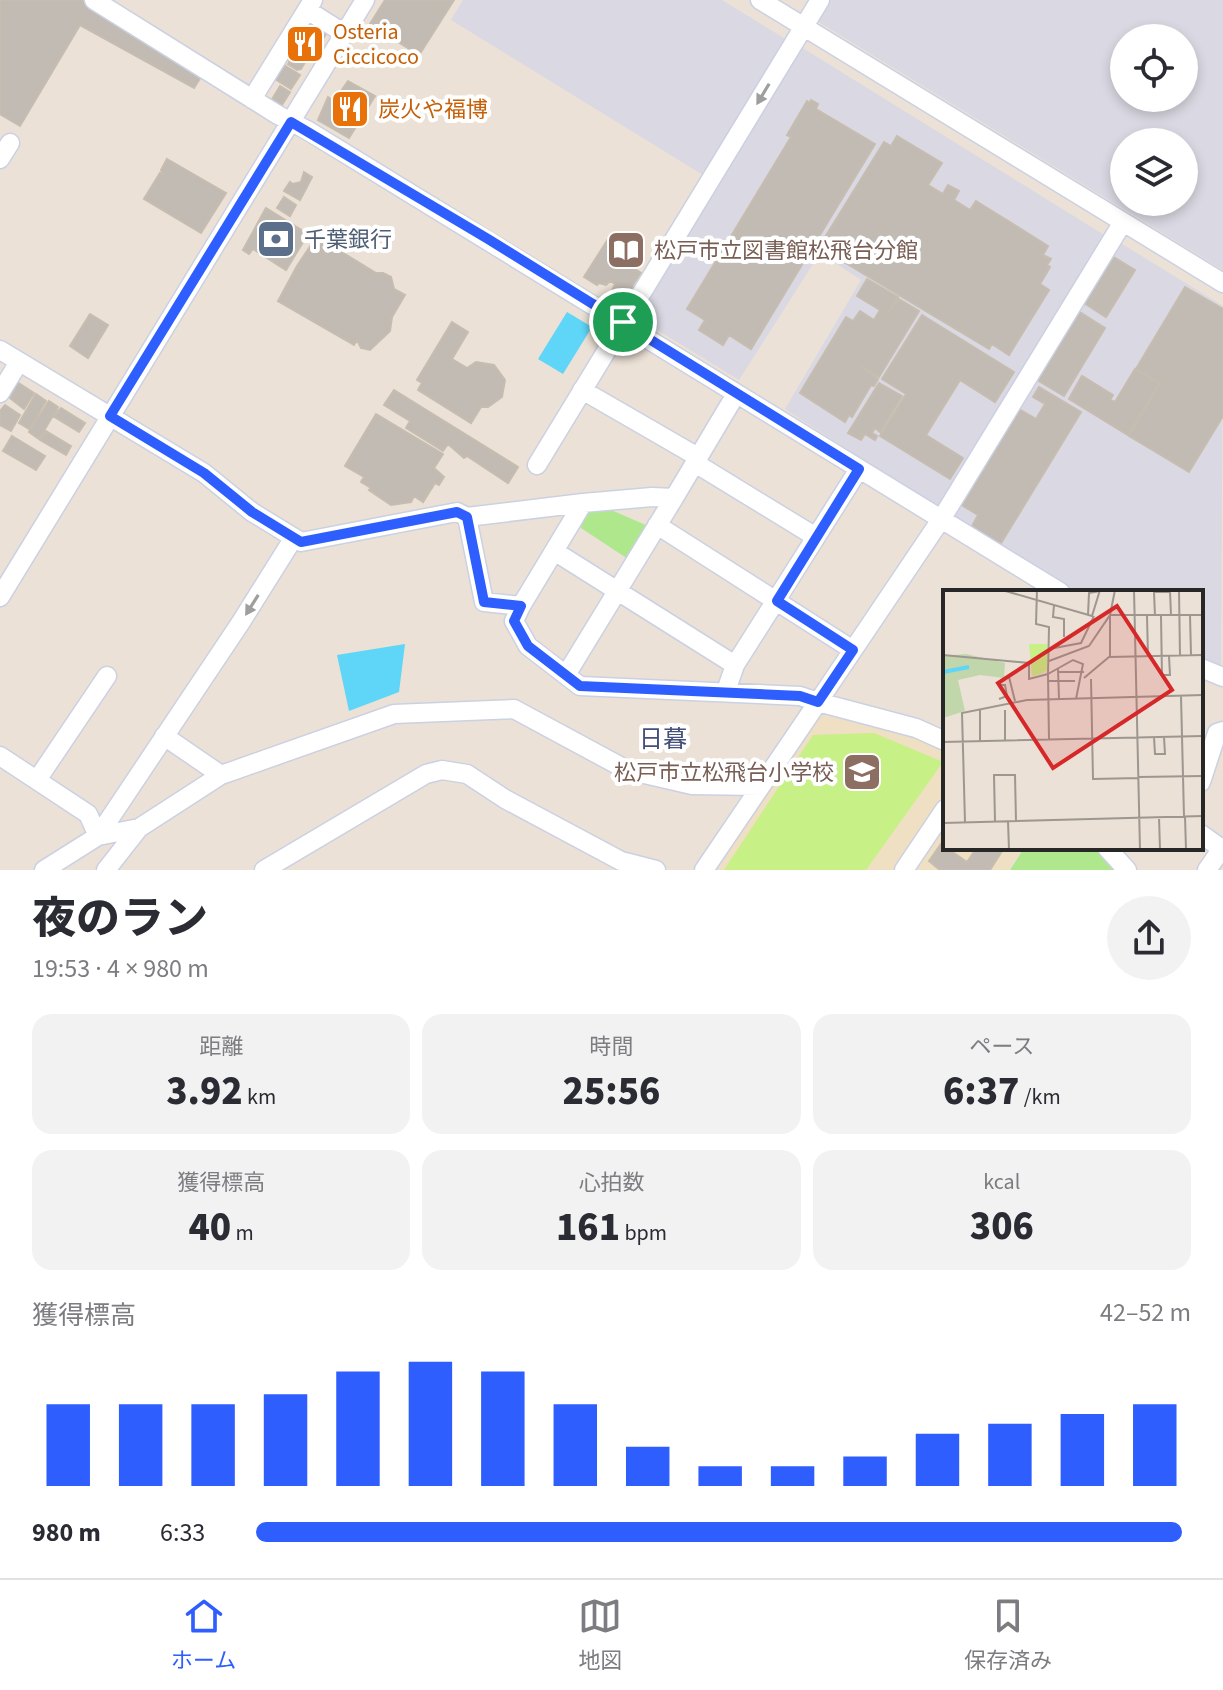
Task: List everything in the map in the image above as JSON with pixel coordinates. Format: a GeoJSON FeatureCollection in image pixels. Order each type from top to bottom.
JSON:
{"type":"FeatureCollection","features":[{"type":"Feature","properties":{"kind":"street"},"geometry":{"type":"LineString","coordinates":[[94,0],[1057,590]]}},
{"type":"Feature","properties":{"kind":"street"},"geometry":{"type":"LineString","coordinates":[[0,597],[365,0]]}},
{"type":"Feature","properties":{"kind":"street"},"geometry":{"type":"LineString","coordinates":[[760,0],[1223,283]]}},
{"type":"Feature","properties":{"kind":"street"},"geometry":{"type":"LineString","coordinates":[[537,465],[820,0]]}},
{"type":"Feature","properties":{"kind":"street"},"geometry":{"type":"LineString","coordinates":[[252,99],[310,5],[345,34]]}},
{"type":"Feature","properties":{"kind":"street"},"geometry":{"type":"LineString","coordinates":[[704,870],[942,518],[1123,222]]}},
{"type":"Feature","properties":{"kind":"street"},"geometry":{"type":"LineString","coordinates":[[0,350],[204,473],[252,512],[301,542],[457,512],[467,517],[583,503],[674,498]]}},
{"type":"Feature","properties":{"kind":"street"},"geometry":{"type":"LineString","coordinates":[[0,393],[19,362]]}},
{"type":"Feature","properties":{"kind":"street"},"geometry":{"type":"LineString","coordinates":[[582,390],[816,537]]}},
{"type":"Feature","properties":{"kind":"street"},"geometry":{"type":"LineString","coordinates":[[566,675],[736,394]]}},
{"type":"Feature","properties":{"kind":"street"},"geometry":{"type":"LineString","coordinates":[[726,691],[735,665],[859,469]]}},
{"type":"Feature","properties":{"kind":"street"},"geometry":{"type":"LineString","coordinates":[[583,503],[514,621],[528,646],[580,686],[800,696],[916,728],[943,740]]}},
{"type":"Feature","properties":{"kind":"street"},"geometry":{"type":"LineString","coordinates":[[467,517],[484,602],[521,606]]}},
{"type":"Feature","properties":{"kind":"street"},"geometry":{"type":"LineString","coordinates":[[657,525],[853,650]]}},
{"type":"Feature","properties":{"kind":"street"},"geometry":{"type":"LineString","coordinates":[[49,869],[98,836],[293,539]]}},
{"type":"Feature","properties":{"kind":"street"},"geometry":{"type":"LineString","coordinates":[[554,551],[735,665]]}},
{"type":"Feature","properties":{"kind":"street"},"geometry":{"type":"LineString","coordinates":[[1203,669],[1223,677]]}},
{"type":"Feature","properties":{"kind":"street"},"geometry":{"type":"LineString","coordinates":[[37,780],[107,676]]}},
{"type":"Feature","properties":{"kind":"street"},"geometry":{"type":"LineString","coordinates":[[106,870],[139,828],[221,775],[394,714],[514,709],[627,770],[692,785],[761,786]]}},
{"type":"Feature","properties":{"kind":"street"},"geometry":{"type":"LineString","coordinates":[[1203,776],[1217,733],[1223,731]]}},
{"type":"Feature","properties":{"kind":"street"},"geometry":{"type":"LineString","coordinates":[[164,736],[221,775]]}},
{"type":"Feature","properties":{"kind":"street"},"geometry":{"type":"LineString","coordinates":[[0,756],[88,814],[98,836]]}},
{"type":"Feature","properties":{"kind":"street"},"geometry":{"type":"LineString","coordinates":[[264,870],[426,774],[442,770],[467,774],[505,799],[621,861],[656,870]]}},
{"type":"Feature","properties":{"kind":"street"},"geometry":{"type":"LineString","coordinates":[[904,870],[943,812]]}},
{"type":"Feature","properties":{"kind":"street"},"geometry":{"type":"LineString","coordinates":[[98,836],[139,828]]}},
{"type":"Feature","properties":{"kind":"street"},"geometry":{"type":"LineString","coordinates":[[1203,835],[1222,848],[1207,870]]}},
{"type":"Feature","properties":{"kind":"shaded area"},"geometry":{"type":"Polygon","coordinates":[[[463,0],[722,0],[787,40],[703,175],[451,20],[463,0]]]}},
{"type":"Feature","properties":{"kind":"shaded area"},"geometry":{"type":"Polygon","coordinates":[[[829,0],[1223,0],[1223,270],[1135,216],[1198,216],[1198,128],[1110,128],[1110,201],[817,21],[829,0]]]}},
{"type":"Feature","properties":{"kind":"shaded area"},"geometry":{"type":"Polygon","coordinates":[[[801,47],[1106,236],[938,508],[785,409],[861,280],[820,253],[739,380],[636,317],[801,47]]]}},
{"type":"Feature","properties":{"kind":"shaded area"},"geometry":{"type":"Polygon","coordinates":[[[1119,242],[1223,306],[1221,667],[1203,658],[1203,590],[1071,590],[951,516],[1119,242]]]}},
{"type":"Feature","properties":{"kind":"shaded area","name":"松戸市立松飛台小学校"},"geometry":{"type":"Polygon","coordinates":[[[824,716],[913,734],[943,748],[943,799],[896,870],[714,870],[816,718],[824,716]]]}},
{"type":"Feature","properties":{"kind":"shaded area"},"geometry":{"type":"Polygon","coordinates":[[[943,826],[943,850],[1022,850],[1008,870],[918,870],[917,865],[943,826]]]}},
{"type":"Feature","properties":{"kind":"green space"},"geometry":{"type":"Polygon","coordinates":[[[602,506],[648,526],[628,559],[581,528],[582,524],[578,521],[584,511],[602,506]]]}},
{"type":"Feature","properties":{"kind":"green space","name":"松戸市立松飛台小学校"},"geometry":{"type":"Polygon","coordinates":[[[874,733],[943,762],[866,870],[724,870],[813,735],[874,733]]]}},
{"type":"Feature","properties":{"kind":"green space"},"geometry":{"type":"Polygon","coordinates":[[[1023,850],[1100,850],[1118,870],[1010,870],[1023,850]]]}},
{"type":"Feature","properties":{"kind":"water"},"geometry":{"type":"Polygon","coordinates":[[[567,312],[592,327],[563,374],[538,359],[567,312]]]}},
{"type":"Feature","properties":{"kind":"water"},"geometry":{"type":"Polygon","coordinates":[[[405,644],[399,692],[349,711],[337,655],[405,644]]]}},
{"type":"Feature","properties":{"kind":"building"},"geometry":{"type":"Polygon","coordinates":[[[0,0],[81,0],[204,72],[194,88],[80,25],[20,126],[0,114],[0,0]]]}},
{"type":"Feature","properties":{"kind":"building"},"geometry":{"type":"Polygon","coordinates":[[[385,0],[454,0],[419,55],[370,24],[385,0]]]}},
{"type":"Feature","properties":{"kind":"building"},"geometry":{"type":"Polygon","coordinates":[[[310,18],[329,29],[312,56],[293,44],[310,18]]]}},
{"type":"Feature","properties":{"kind":"building"},"geometry":{"type":"Polygon","coordinates":[[[291,46],[308,57],[301,69],[297,70],[284,58],[291,46]]]}},
{"type":"Feature","properties":{"kind":"building"},"geometry":{"type":"Polygon","coordinates":[[[284,65],[300,75],[291,89],[275,79],[273,74],[284,65]]]}},
{"type":"Feature","properties":{"kind":"building"},"geometry":{"type":"Polygon","coordinates":[[[348,81],[375,96],[349,138],[318,120],[328,97],[334,101],[348,81]]]}},
{"type":"Feature","properties":{"kind":"building"},"geometry":{"type":"Polygon","coordinates":[[[280,86],[290,92],[278,106],[271,101],[280,86]]]}},
{"type":"Feature","properties":{"kind":"building"},"geometry":{"type":"Polygon","coordinates":[[[811,100],[818,104],[816,109],[875,144],[751,349],[729,335],[723,345],[699,330],[705,320],[687,309],[791,137],[787,135],[807,101],[809,103],[811,100]]]}},
{"type":"Feature","properties":{"kind":"building"},"geometry":{"type":"Polygon","coordinates":[[[897,136],[942,163],[928,185],[943,194],[948,185],[959,191],[954,200],[970,210],[976,201],[1048,246],[1043,255],[1051,259],[1047,265],[1050,267],[1040,284],[1049,290],[1009,355],[992,344],[989,349],[819,247],[884,142],[891,146],[897,136]]]}},
{"type":"Feature","properties":{"kind":"building"},"geometry":{"type":"Polygon","coordinates":[[[167,159],[226,193],[201,233],[144,199],[160,173],[163,175],[161,170],[167,159]]]}},
{"type":"Feature","properties":{"kind":"building"},"geometry":{"type":"Polygon","coordinates":[[[304,172],[312,177],[300,200],[284,191],[290,182],[301,182],[304,172]]]}},
{"type":"Feature","properties":{"kind":"building"},"geometry":{"type":"Polygon","coordinates":[[[284,197],[296,205],[290,216],[277,208],[284,197]]]}},
{"type":"Feature","properties":{"kind":"building"},"geometry":{"type":"Polygon","coordinates":[[[266,208],[308,234],[286,270],[253,249],[249,254],[243,250],[266,208]]]}},
{"type":"Feature","properties":{"kind":"building"},"geometry":{"type":"Polygon","coordinates":[[[319,233],[337,244],[335,248],[376,273],[391,277],[394,289],[405,295],[392,317],[390,331],[370,350],[361,348],[357,340],[354,345],[278,301],[319,233]]]}},
{"type":"Feature","properties":{"kind":"building"},"geometry":{"type":"Polygon","coordinates":[[[610,236],[636,253],[639,250],[643,254],[637,264],[631,266],[641,273],[623,301],[611,293],[615,284],[610,281],[606,285],[597,285],[584,277],[610,236]]]}},
{"type":"Feature","properties":{"kind":"building"},"geometry":{"type":"Polygon","coordinates":[[[1112,256],[1135,270],[1106,317],[1084,303],[1112,256]]]}},
{"type":"Feature","properties":{"kind":"building"},"geometry":{"type":"Polygon","coordinates":[[[867,279],[898,297],[888,313],[899,299],[919,311],[879,377],[860,366],[878,379],[852,417],[849,415],[845,422],[800,393],[846,317],[853,321],[860,311],[874,320],[880,310],[857,296],[867,279]]]}},
{"type":"Feature","properties":{"kind":"building"},"geometry":{"type":"Polygon","coordinates":[[[1185,287],[1223,309],[1223,416],[1189,472],[1129,436],[1160,383],[1136,369],[1185,287]]]}},
{"type":"Feature","properties":{"kind":"building"},"geometry":{"type":"Polygon","coordinates":[[[1078,311],[1105,328],[1064,396],[1037,380],[1078,311]]]}},
{"type":"Feature","properties":{"kind":"building"},"geometry":{"type":"Polygon","coordinates":[[[90,314],[108,325],[88,358],[70,346],[90,314]]]}},
{"type":"Feature","properties":{"kind":"building"},"geometry":{"type":"Polygon","coordinates":[[[922,315],[1014,372],[995,402],[960,380],[926,435],[963,458],[950,479],[880,436],[906,394],[882,379],[922,315]]]}},
{"type":"Feature","properties":{"kind":"building"},"geometry":{"type":"Polygon","coordinates":[[[452,322],[468,332],[452,359],[467,368],[476,362],[494,365],[505,380],[502,397],[488,407],[481,407],[471,423],[418,390],[422,383],[417,380],[452,322]]]}},
{"type":"Feature","properties":{"kind":"building"},"geometry":{"type":"Polygon","coordinates":[[[1135,369],[1159,384],[1128,435],[1069,399],[1082,376],[1113,395],[1110,400],[1115,402],[1135,369]]]}},
{"type":"Feature","properties":{"kind":"building"},"geometry":{"type":"Polygon","coordinates":[[[17,382],[34,393],[24,409],[10,398],[17,382]]]}},
{"type":"Feature","properties":{"kind":"building"},"geometry":{"type":"Polygon","coordinates":[[[879,383],[902,396],[880,432],[875,428],[872,433],[877,436],[875,440],[865,434],[861,440],[848,433],[879,383]]]}},
{"type":"Feature","properties":{"kind":"building"},"geometry":{"type":"Polygon","coordinates":[[[1039,387],[1081,412],[1000,545],[971,528],[978,515],[960,504],[1019,409],[1036,419],[1045,404],[1033,397],[1039,387]]]}},
{"type":"Feature","properties":{"kind":"building"},"geometry":{"type":"Polygon","coordinates":[[[394,390],[518,467],[508,483],[467,456],[464,458],[448,444],[443,451],[406,428],[410,421],[384,405],[394,390]]]}},
{"type":"Feature","properties":{"kind":"building"},"geometry":{"type":"Polygon","coordinates":[[[36,394],[46,401],[29,429],[19,423],[36,394]]]}},
{"type":"Feature","properties":{"kind":"building"},"geometry":{"type":"Polygon","coordinates":[[[49,401],[58,407],[39,439],[29,432],[49,401]]]}},
{"type":"Feature","properties":{"kind":"building"},"geometry":{"type":"Polygon","coordinates":[[[5,405],[20,415],[11,431],[0,425],[0,411],[5,405]]]}},
{"type":"Feature","properties":{"kind":"building"},"geometry":{"type":"Polygon","coordinates":[[[61,408],[85,423],[79,432],[53,416],[61,408]]]}},
{"type":"Feature","properties":{"kind":"building"},"geometry":{"type":"Polygon","coordinates":[[[376,414],[443,454],[434,468],[444,477],[439,485],[435,483],[423,502],[414,496],[411,502],[391,505],[361,482],[364,477],[345,466],[376,414]]]}},
{"type":"Feature","properties":{"kind":"building"},"geometry":{"type":"Polygon","coordinates":[[[46,431],[71,446],[66,455],[40,440],[46,431]]]}},
{"type":"Feature","properties":{"kind":"building"},"geometry":{"type":"Polygon","coordinates":[[[12,436],[45,456],[36,470],[3,451],[12,436]]]}},
{"type":"Feature","properties":{"kind":"building"},"geometry":{"type":"Polygon","coordinates":[[[941,844],[943,850],[950,850],[967,862],[977,850],[1003,850],[990,870],[940,870],[929,861],[941,844]]]}},
{"type":"Feature","properties":{"kind":"place","name":"Osteria Ciccicoco"},"geometry":{"type":"Point","coordinates":[305,44]}},
{"type":"Feature","properties":{"kind":"place","name":"炭火や福博"},"geometry":{"type":"Point","coordinates":[350,109]}},
{"type":"Feature","properties":{"kind":"place","name":"千葉銀行"},"geometry":{"type":"Point","coordinates":[276,239]}},
{"type":"Feature","properties":{"kind":"place","name":"松戸市立図書館松飛台分館"},"geometry":{"type":"Point","coordinates":[626,250]}},
{"type":"Feature","properties":{"kind":"place","name":"松戸市立松飛台小学校"},"geometry":{"type":"Point","coordinates":[862,772]}},
{"type":"Feature","properties":{"kind":"district","name":"日暮"},"geometry":{"type":"Point","coordinates":[663,739]}},
{"type":"Feature","properties":{"kind":"route"},"geometry":{"type":"LineString","coordinates":[[291,122],[623,322],[859,469],[777,601],[853,650],[818,702],[800,696],[726,691],[580,686],[528,646],[514,621],[521,606],[484,602],[467,517],[457,512],[301,542],[252,512],[204,473],[110,416],[291,122]]}}]}
